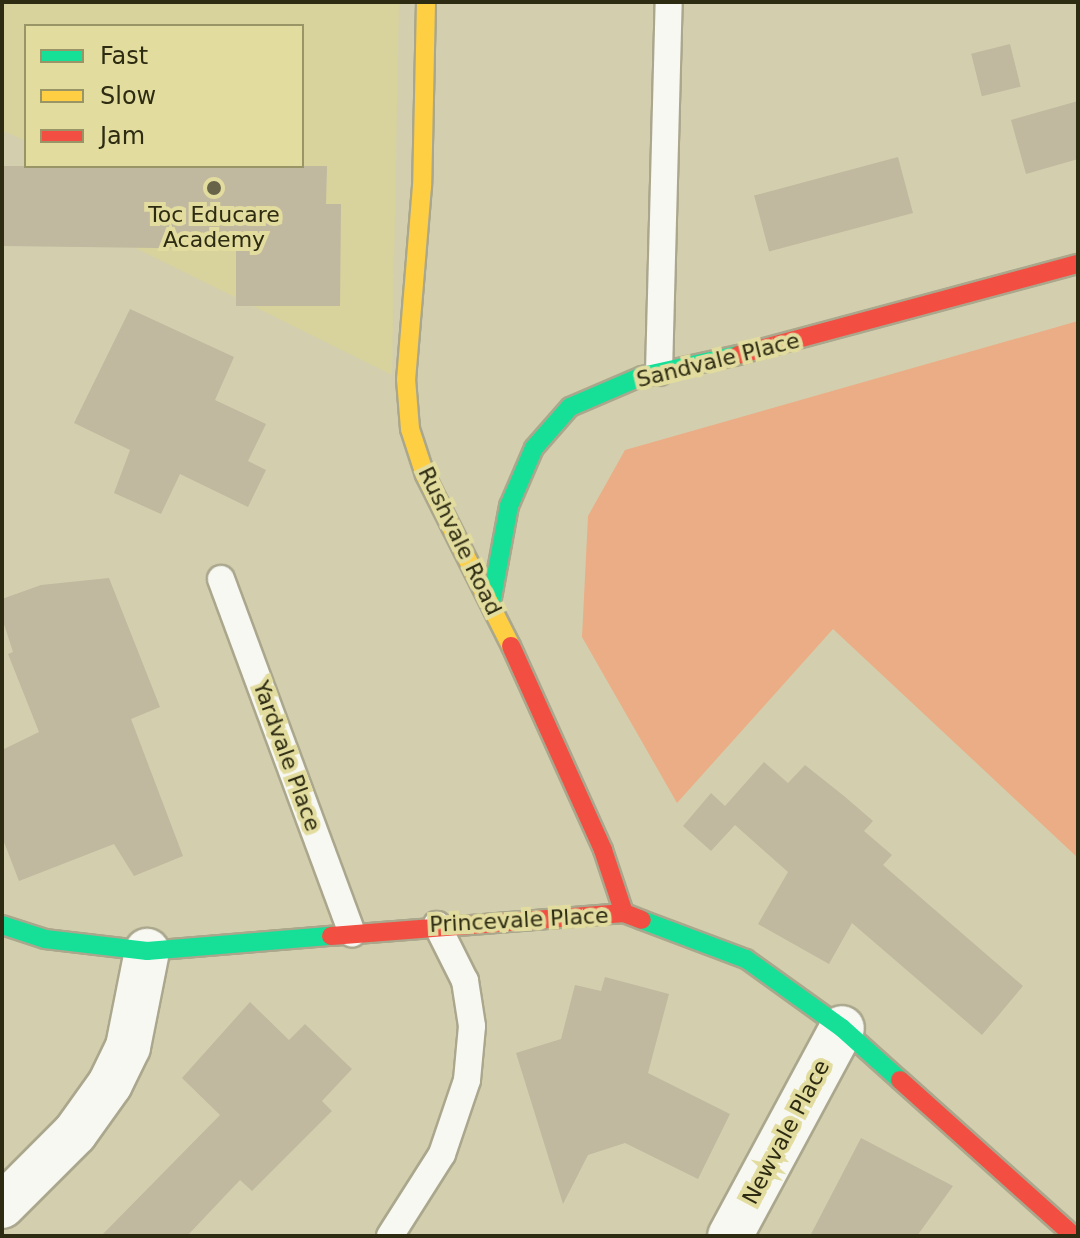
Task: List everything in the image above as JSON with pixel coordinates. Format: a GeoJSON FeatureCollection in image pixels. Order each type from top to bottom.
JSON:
{"type":"FeatureCollection","features":[{"type":"Feature","properties":{"kind":"street","name":"Rushvale Road"},"geometry":{"type":"LineString","coordinates":[[426,2],[422,186],[406,379],[410,429],[425,475],[491,603],[603,850],[624,913]]}},
{"type":"Feature","properties":{"kind":"street","name":"Sandvale Place"},"geometry":{"type":"LineString","coordinates":[[491,603],[509,506],[534,448],[570,407],[659,372],[803,340],[1078,264]]}},
{"type":"Feature","properties":{"kind":"street","name":"Princevale Place"},"geometry":{"type":"LineString","coordinates":[[2,925],[45,939],[147,951],[437,925],[624,913],[746,959],[842,1028],[1074,1236]]}},
{"type":"Feature","properties":{"kind":"street"},"geometry":{"type":"LineString","coordinates":[[2,1206],[75,1133],[110,1084],[128,1047],[147,951]]}},
{"type":"Feature","properties":{"kind":"street","name":"Newvale Place"},"geometry":{"type":"LineString","coordinates":[[730,1236],[842,1028]]}},
{"type":"Feature","properties":{"kind":"lane"},"geometry":{"type":"LineString","coordinates":[[659,372],[669,2]]}},
{"type":"Feature","properties":{"kind":"lane","name":"Yardvale Place"},"geometry":{"type":"LineString","coordinates":[[221,579],[352,934]]}},
{"type":"Feature","properties":{"kind":"lane"},"geometry":{"type":"LineString","coordinates":[[390,1236],[442,1154],[467,1080],[472,1026],[465,981],[437,925]]}},
{"type":"Feature","properties":{"kind":"shaded area","name":"Toc Educare Academy"},"geometry":{"type":"Polygon","coordinates":[[[2,2],[399,2],[392,375],[39,200],[30,168],[304,168],[304,24],[24,24],[24,140],[2,130],[2,2]]]}},
{"type":"Feature","properties":{"kind":"shaded area"},"geometry":{"type":"Polygon","coordinates":[[[1078,321],[1078,858],[833,629],[677,803],[582,637],[588,516],[625,450],[1078,321]]]}},
{"type":"Feature","properties":{"kind":"building"},"geometry":{"type":"Polygon","coordinates":[[[1010,44],[1021,87],[982,96],[971,54],[1010,44]]]}},
{"type":"Feature","properties":{"kind":"building"},"geometry":{"type":"Polygon","coordinates":[[[1078,101],[1078,159],[1026,174],[1011,120],[1078,101]]]}},
{"type":"Feature","properties":{"kind":"building"},"geometry":{"type":"Polygon","coordinates":[[[898,157],[913,213],[769,252],[754,196],[898,157]]]}},
{"type":"Feature","properties":{"kind":"building"},"geometry":{"type":"Polygon","coordinates":[[[2,166],[327,166],[326,204],[341,204],[340,306],[236,306],[236,249],[2,246],[2,166]]]}},
{"type":"Feature","properties":{"kind":"building"},"geometry":{"type":"Polygon","coordinates":[[[130,309],[234,357],[215,400],[266,424],[248,461],[266,470],[248,507],[180,474],[161,514],[114,493],[130,450],[74,423],[130,309]]]}},
{"type":"Feature","properties":{"kind":"building"},"geometry":{"type":"Polygon","coordinates":[[[109,578],[160,707],[131,719],[183,856],[134,876],[114,844],[19,881],[2,837],[2,750],[39,732],[8,654],[13,652],[2,618],[2,599],[41,585],[109,578]]]}},
{"type":"Feature","properties":{"kind":"building"},"geometry":{"type":"Polygon","coordinates":[[[764,762],[788,783],[805,765],[873,821],[864,831],[892,855],[883,865],[1023,986],[982,1035],[852,923],[829,964],[758,924],[788,872],[735,825],[711,851],[683,826],[711,793],[725,806],[764,762]]]}},
{"type":"Feature","properties":{"kind":"building"},"geometry":{"type":"Polygon","coordinates":[[[605,977],[669,994],[648,1073],[730,1114],[698,1179],[625,1143],[588,1155],[563,1204],[516,1053],[561,1039],[575,985],[601,991],[605,977]]]}},
{"type":"Feature","properties":{"kind":"building"},"geometry":{"type":"Polygon","coordinates":[[[250,1002],[289,1040],[305,1024],[352,1069],[322,1101],[332,1111],[252,1191],[240,1180],[187,1236],[101,1236],[220,1115],[182,1078],[250,1002]]]}},
{"type":"Feature","properties":{"kind":"building"},"geometry":{"type":"Polygon","coordinates":[[[861,1138],[953,1186],[917,1236],[810,1236],[861,1138]]]}},
{"type":"Feature","properties":{"kind":"traffic: fast"},"geometry":{"type":"LineString","coordinates":[[491,603],[509,506],[534,448],[570,407],[642,376],[738,355]]}},
{"type":"Feature","properties":{"kind":"traffic: fast"},"geometry":{"type":"LineString","coordinates":[[642,920],[746,959],[842,1028],[900,1080]]}},
{"type":"Feature","properties":{"kind":"traffic: fast"},"geometry":{"type":"LineString","coordinates":[[2,925],[45,939],[147,951],[331,936]]}},
{"type":"Feature","properties":{"kind":"traffic: slow"},"geometry":{"type":"LineString","coordinates":[[426,2],[422,186],[406,379],[410,429],[425,475],[511,646]]}},
{"type":"Feature","properties":{"kind":"traffic: jam"},"geometry":{"type":"LineString","coordinates":[[738,355],[1078,264]]}},
{"type":"Feature","properties":{"kind":"traffic: jam"},"geometry":{"type":"LineString","coordinates":[[511,646],[603,850],[624,913]]}},
{"type":"Feature","properties":{"kind":"traffic: jam"},"geometry":{"type":"LineString","coordinates":[[331,936],[624,913],[642,920]]}},
{"type":"Feature","properties":{"kind":"traffic: jam"},"geometry":{"type":"LineString","coordinates":[[900,1080],[1074,1236]]}},
{"type":"Feature","properties":{"kind":"place","name":"Toc Educare Academy"},"geometry":{"type":"Point","coordinates":[214,188]}}]}
